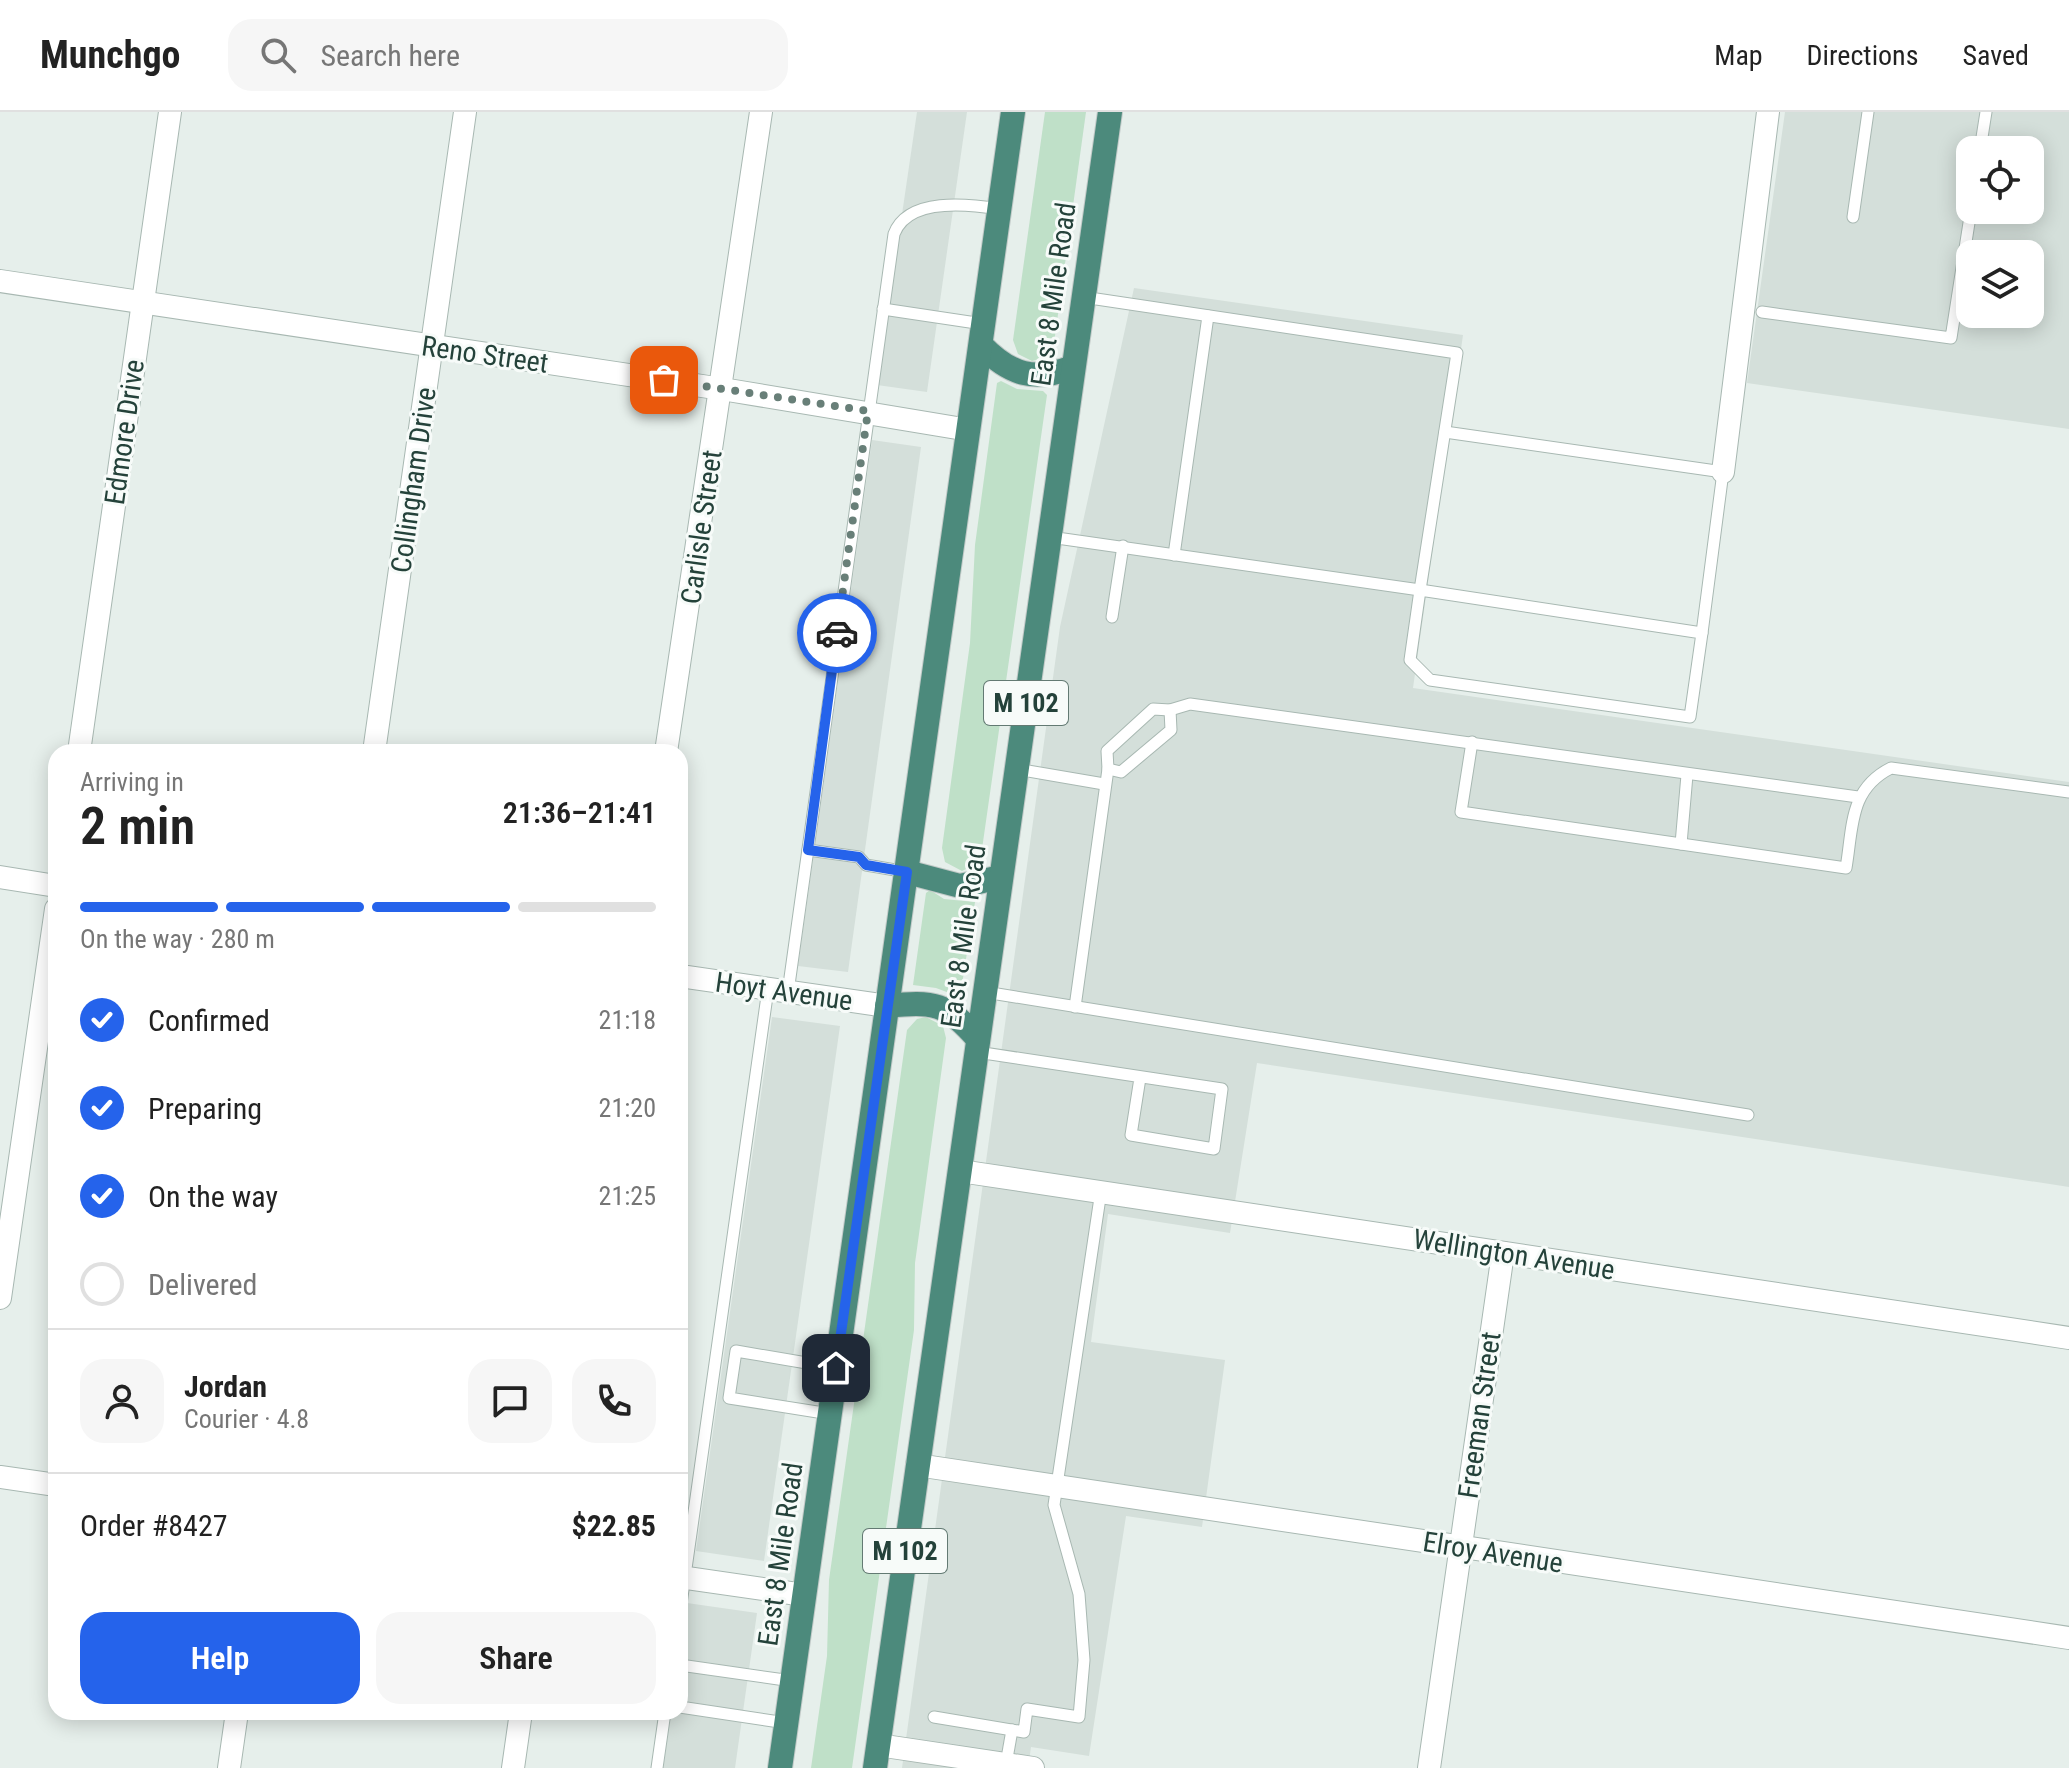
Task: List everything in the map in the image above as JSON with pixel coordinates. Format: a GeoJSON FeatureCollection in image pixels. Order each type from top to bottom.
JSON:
{"type":"FeatureCollection","features":[{"type":"Feature","properties":{"kind":"highway","name":"East 8 Mile Road"},"geometry":{"type":"LineString","coordinates":[[780,1768],[1013,112]]}},
{"type":"Feature","properties":{"kind":"highway","name":"East 8 Mile Road"},"geometry":{"type":"LineString","coordinates":[[876,1757],[1110,112]]}},
{"type":"Feature","properties":{"kind":"highway"},"geometry":{"type":"LineString","coordinates":[[982,334],[997,362],[1022,375],[1043,377],[1073,367]]}},
{"type":"Feature","properties":{"kind":"highway"},"geometry":{"type":"LineString","coordinates":[[907,872],[960,886],[1001,877]]}},
{"type":"Feature","properties":{"kind":"highway"},"geometry":{"type":"LineString","coordinates":[[887,1006],[940,1006],[961,1019],[977,1046]]}},
{"type":"Feature","properties":{"kind":"street","name":"Edmore Drive"},"geometry":{"type":"LineString","coordinates":[[80,744],[170,112]]}},
{"type":"Feature","properties":{"kind":"street","name":"Collingham Drive"},"geometry":{"type":"LineString","coordinates":[[375,744],[465,112]]}},
{"type":"Feature","properties":{"kind":"street","name":"Carlisle Street"},"geometry":{"type":"LineString","coordinates":[[667,744],[761,112]]}},
{"type":"Feature","properties":{"kind":"street"},"geometry":{"type":"LineString","coordinates":[[1723,472],[1768,112]]}},
{"type":"Feature","properties":{"kind":"street","name":"Reno Street"},"geometry":{"type":"LineString","coordinates":[[0,281],[868,411],[969,430]]}},
{"type":"Feature","properties":{"kind":"street"},"geometry":{"type":"LineString","coordinates":[[0,877],[48,885]]}},
{"type":"Feature","properties":{"kind":"street"},"geometry":{"type":"LineString","coordinates":[[0,1298],[48,965]]}},
{"type":"Feature","properties":{"kind":"street","name":"Hoyt Avenue"},"geometry":{"type":"LineString","coordinates":[[688,977],[887,1006]]}},
{"type":"Feature","properties":{"kind":"street","name":"Wellington Avenue"},"geometry":{"type":"LineString","coordinates":[[960,1171],[2069,1338]]}},
{"type":"Feature","properties":{"kind":"street","name":"Freeman Street"},"geometry":{"type":"LineString","coordinates":[[1429,1768],[1503,1253]]}},
{"type":"Feature","properties":{"kind":"street","name":"Elroy Avenue"},"geometry":{"type":"LineString","coordinates":[[917,1465],[2069,1638]]}},
{"type":"Feature","properties":{"kind":"street"},"geometry":{"type":"LineString","coordinates":[[0,1477],[48,1484]]}},
{"type":"Feature","properties":{"kind":"street"},"geometry":{"type":"LineString","coordinates":[[688,1578],[804,1595]]}},
{"type":"Feature","properties":{"kind":"street"},"geometry":{"type":"LineString","coordinates":[[229,1768],[236,1720]]}},
{"type":"Feature","properties":{"kind":"street"},"geometry":{"type":"LineString","coordinates":[[513,1768],[520,1720]]}},
{"type":"Feature","properties":{"kind":"street"},"geometry":{"type":"LineString","coordinates":[[876,1757],[1019,1766]]}},
{"type":"Feature","properties":{"kind":"lane"},"geometry":{"type":"LineString","coordinates":[[1853,217],[1868,112]]}},
{"type":"Feature","properties":{"kind":"lane"},"geometry":{"type":"LineString","coordinates":[[1982,136],[1986,112]]}},
{"type":"Feature","properties":{"kind":"lane"},"geometry":{"type":"LineString","coordinates":[[688,1540],[778,990],[808,850],[894,234],[903,220],[951,204],[1000,209]]}},
{"type":"Feature","properties":{"kind":"lane"},"geometry":{"type":"LineString","coordinates":[[1762,312],[1951,338],[1969,224]]}},
{"type":"Feature","properties":{"kind":"lane"},"geometry":{"type":"LineString","coordinates":[[1083,297],[1457,353],[1410,660],[1430,680],[1690,717],[1723,472],[1445,432]]}},
{"type":"Feature","properties":{"kind":"lane"},"geometry":{"type":"LineString","coordinates":[[883,309],[982,334]]}},
{"type":"Feature","properties":{"kind":"lane"},"geometry":{"type":"LineString","coordinates":[[1174,555],[1208,316]]}},
{"type":"Feature","properties":{"kind":"lane"},"geometry":{"type":"LineString","coordinates":[[1050,537],[1702,633]]}},
{"type":"Feature","properties":{"kind":"lane"},"geometry":{"type":"LineString","coordinates":[[1112,617],[1123,546]]}},
{"type":"Feature","properties":{"kind":"lane"},"geometry":{"type":"LineString","coordinates":[[1075,1007],[1108,769],[1107,751],[1153,709],[1170,710],[1190,704],[1858,797]]}},
{"type":"Feature","properties":{"kind":"lane"},"geometry":{"type":"LineString","coordinates":[[1108,769],[1121,772],[1171,730],[1170,710]]}},
{"type":"Feature","properties":{"kind":"lane"},"geometry":{"type":"LineString","coordinates":[[1472,742],[1461,812],[1846,868],[1858,797],[1871,778],[1891,768],[2069,792]]}},
{"type":"Feature","properties":{"kind":"lane"},"geometry":{"type":"LineString","coordinates":[[1016,769],[1104,784]]}},
{"type":"Feature","properties":{"kind":"lane"},"geometry":{"type":"LineString","coordinates":[[1681,844],[1687,775]]}},
{"type":"Feature","properties":{"kind":"lane"},"geometry":{"type":"LineString","coordinates":[[808,850],[859,857],[866,865],[907,872]]}},
{"type":"Feature","properties":{"kind":"lane"},"geometry":{"type":"LineString","coordinates":[[985,992],[1748,1115]]}},
{"type":"Feature","properties":{"kind":"lane"},"geometry":{"type":"LineString","coordinates":[[977,1046],[1140,1078],[1222,1089],[1214,1149],[1131,1135],[1140,1078]]}},
{"type":"Feature","properties":{"kind":"lane"},"geometry":{"type":"LineString","coordinates":[[934,1717],[1024,1732],[1027,1709],[1079,1717],[1084,1660],[1079,1594],[1054,1505],[1101,1191]]}},
{"type":"Feature","properties":{"kind":"lane"},"geometry":{"type":"LineString","coordinates":[[830,1414],[729,1398],[736,1351],[836,1368]]}},
{"type":"Feature","properties":{"kind":"lane"},"geometry":{"type":"LineString","coordinates":[[688,1666],[792,1681]]}},
{"type":"Feature","properties":{"kind":"lane"},"geometry":{"type":"LineString","coordinates":[[688,1708],[786,1723]]}},
{"type":"Feature","properties":{"kind":"lane"},"geometry":{"type":"LineString","coordinates":[[657,1768],[664,1720]]}},
{"type":"Feature","properties":{"kind":"lane"},"geometry":{"type":"LineString","coordinates":[[1012,1730],[1019,1766]]}},
{"type":"Feature","properties":{"kind":"shaded area"},"geometry":{"type":"Polygon","coordinates":[[[917,112],[967,112],[927,392],[877,385],[917,112]]]}},
{"type":"Feature","properties":{"kind":"shaded area"},"geometry":{"type":"Polygon","coordinates":[[[1785,112],[2069,112],[2069,429],[1747,383],[1785,112]]]}},
{"type":"Feature","properties":{"kind":"shaded area"},"geometry":{"type":"Polygon","coordinates":[[[1134,288],[1463,335],[1413,688],[2069,782],[2069,1187],[1257,1063],[1230,1233],[1108,1214],[1091,1342],[1225,1360],[1202,1527],[1126,1516],[1089,1756],[1031,1747],[1028,1768],[902,1768],[1060,627],[1134,288]]]}},
{"type":"Feature","properties":{"kind":"shaded area"},"geometry":{"type":"Polygon","coordinates":[[[872,440],[921,447],[848,972],[798,966],[872,440]]]}},
{"type":"Feature","properties":{"kind":"shaded area"},"geometry":{"type":"Polygon","coordinates":[[[772,1017],[840,1026],[764,1561],[696,1551],[772,1017]]]}},
{"type":"Feature","properties":{"kind":"shaded area"},"geometry":{"type":"Polygon","coordinates":[[[688,1603],[757,1613],[735,1768],[663,1768],[670,1720],[688,1720],[688,1603]]]}},
{"type":"Feature","properties":{"kind":"green space"},"geometry":{"type":"Polygon","coordinates":[[[1045,112],[1086,112],[1054,343],[1046,357],[1032,361],[1018,354],[1013,340],[1045,112]]]}},
{"type":"Feature","properties":{"kind":"green space"},"geometry":{"type":"Polygon","coordinates":[[[1001,381],[1017,389],[1043,391],[1047,395],[982,849],[976,864],[962,871],[945,862],[942,848],[970,643],[975,545],[997,383],[1001,381]]]}},
{"type":"Feature","properties":{"kind":"green space"},"geometry":{"type":"Polygon","coordinates":[[[930,890],[944,899],[975,902],[960,997],[936,988],[913,985],[926,893],[930,890]]]}},
{"type":"Feature","properties":{"kind":"green space"},"geometry":{"type":"Polygon","coordinates":[[[926,1017],[943,1026],[946,1038],[915,1263],[914,1330],[852,1768],[811,1768],[827,1656],[829,1580],[907,1030],[917,1019],[926,1017]]]}},
{"type":"Feature","properties":{"kind":"way so far"},"geometry":{"type":"LineString","coordinates":[[664,380],[868,411],[837,633]]}},
{"type":"Feature","properties":{"kind":"route"},"geometry":{"type":"LineString","coordinates":[[836,1368],[907,872],[866,865],[859,857],[808,850],[837,633]]}}]}
